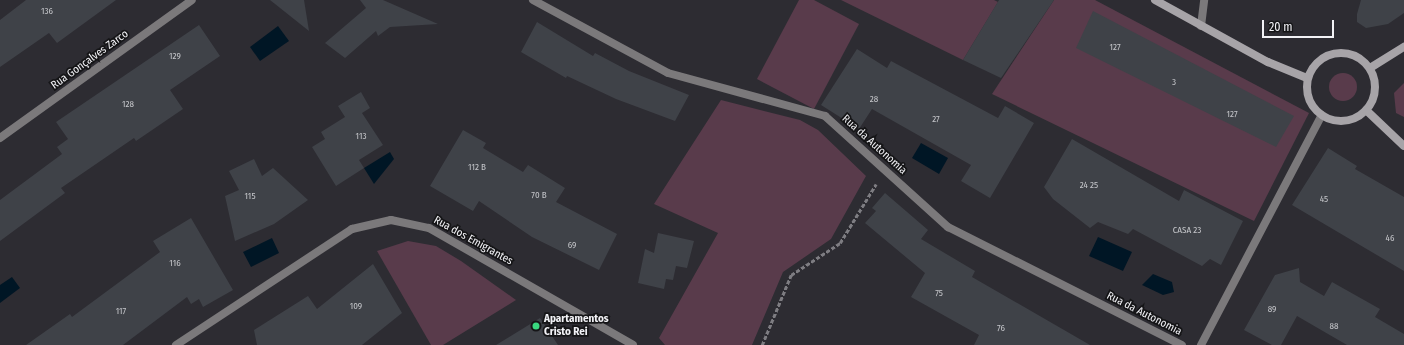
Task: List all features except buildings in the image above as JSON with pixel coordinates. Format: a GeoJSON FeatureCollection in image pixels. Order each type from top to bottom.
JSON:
{"type":"FeatureCollection","features":[{"type":"Feature","properties":{"kind":"street","name":"Rua Gonçalves Zarco"},"geometry":{"type":"LineString","coordinates":[[0,138],[192,0]]}},
{"type":"Feature","properties":{"kind":"street","name":"Rua da Autonomia"},"geometry":{"type":"LineString","coordinates":[[533,0],[668,73],[825,116],[948,227],[1182,345]]}},
{"type":"Feature","properties":{"kind":"street"},"geometry":{"type":"LineString","coordinates":[[1155,0],[1268,62],[1307,78]]}},
{"type":"Feature","properties":{"kind":"street"},"geometry":{"type":"LineString","coordinates":[[1201,26],[1204,0]]}},
{"type":"Feature","properties":{"kind":"street"},"geometry":{"type":"LineString","coordinates":[[1370,68],[1404,47]]}},
{"type":"Feature","properties":{"kind":"street"},"geometry":{"type":"LineString","coordinates":[[1335,52],[1349,53],[1361,58],[1370,68],[1375,80],[1375,93],[1366,110],[1345,121],[1333,120],[1322,115],[1312,106],[1307,92],[1307,78],[1313,66],[1323,57],[1335,52]]}},
{"type":"Feature","properties":{"kind":"street"},"geometry":{"type":"LineString","coordinates":[[1366,110],[1404,146]]}},
{"type":"Feature","properties":{"kind":"street"},"geometry":{"type":"LineString","coordinates":[[1201,345],[1322,115]]}},
{"type":"Feature","properties":{"kind":"street","name":"Rua dos Emigrantes"},"geometry":{"type":"LineString","coordinates":[[176,345],[352,229],[391,220],[430,228],[633,345]]}},
{"type":"Feature","properties":{"kind":"path"},"geometry":{"type":"LineString","coordinates":[[762,345],[791,275],[840,242],[885,170]]}},
{"type":"Feature","properties":{"kind":"shaded area"},"geometry":{"type":"Polygon","coordinates":[[[799,0],[814,0],[859,24],[814,109],[757,79],[799,0]]]}},
{"type":"Feature","properties":{"kind":"shaded area"},"geometry":{"type":"Polygon","coordinates":[[[841,0],[994,0],[998,2],[963,60],[841,0]]]}},
{"type":"Feature","properties":{"kind":"shaded area"},"geometry":{"type":"Polygon","coordinates":[[[1054,0],[1095,0],[1309,113],[1254,221],[992,94],[1054,0]]]}},
{"type":"Feature","properties":{"kind":"shaded area"},"geometry":{"type":"Polygon","coordinates":[[[1343,73],[1353,77],[1357,87],[1353,97],[1343,101],[1333,97],[1329,87],[1333,77],[1343,73]]]}},
{"type":"Feature","properties":{"kind":"shaded area"},"geometry":{"type":"Polygon","coordinates":[[[1404,83],[1404,117],[1396,113],[1394,93],[1404,83]]]}},
{"type":"Feature","properties":{"kind":"shaded area"},"geometry":{"type":"Polygon","coordinates":[[[721,100],[800,120],[818,130],[866,176],[831,239],[783,272],[752,345],[665,345],[659,338],[718,233],[654,204],[721,100]]]}},
{"type":"Feature","properties":{"kind":"shaded area"},"geometry":{"type":"Polygon","coordinates":[[[408,241],[436,246],[461,261],[516,300],[443,345],[431,345],[377,251],[408,241]]]}},
{"type":"Feature","properties":{"kind":"water"},"geometry":{"type":"Polygon","coordinates":[[[278,26],[289,41],[260,61],[250,47],[278,26]]]}},
{"type":"Feature","properties":{"kind":"water"},"geometry":{"type":"Polygon","coordinates":[[[921,143],[948,158],[939,174],[912,158],[921,143]]]}},
{"type":"Feature","properties":{"kind":"water"},"geometry":{"type":"Polygon","coordinates":[[[390,152],[394,159],[374,184],[364,168],[390,152]]]}},
{"type":"Feature","properties":{"kind":"water"},"geometry":{"type":"Polygon","coordinates":[[[1098,237],[1132,252],[1123,271],[1089,256],[1098,237]]]}},
{"type":"Feature","properties":{"kind":"water"},"geometry":{"type":"Polygon","coordinates":[[[272,238],[279,253],[251,267],[243,252],[272,238]]]}},
{"type":"Feature","properties":{"kind":"water"},"geometry":{"type":"Polygon","coordinates":[[[1153,274],[1172,282],[1174,292],[1163,295],[1142,285],[1153,274]]]}},
{"type":"Feature","properties":{"kind":"water"},"geometry":{"type":"Polygon","coordinates":[[[12,277],[20,288],[0,303],[0,285],[12,277]]]}},
{"type":"Feature","properties":{"kind":"place","name":"Apartamentos Cristo Rei"},"geometry":{"type":"Point","coordinates":[536,326]}}]}
